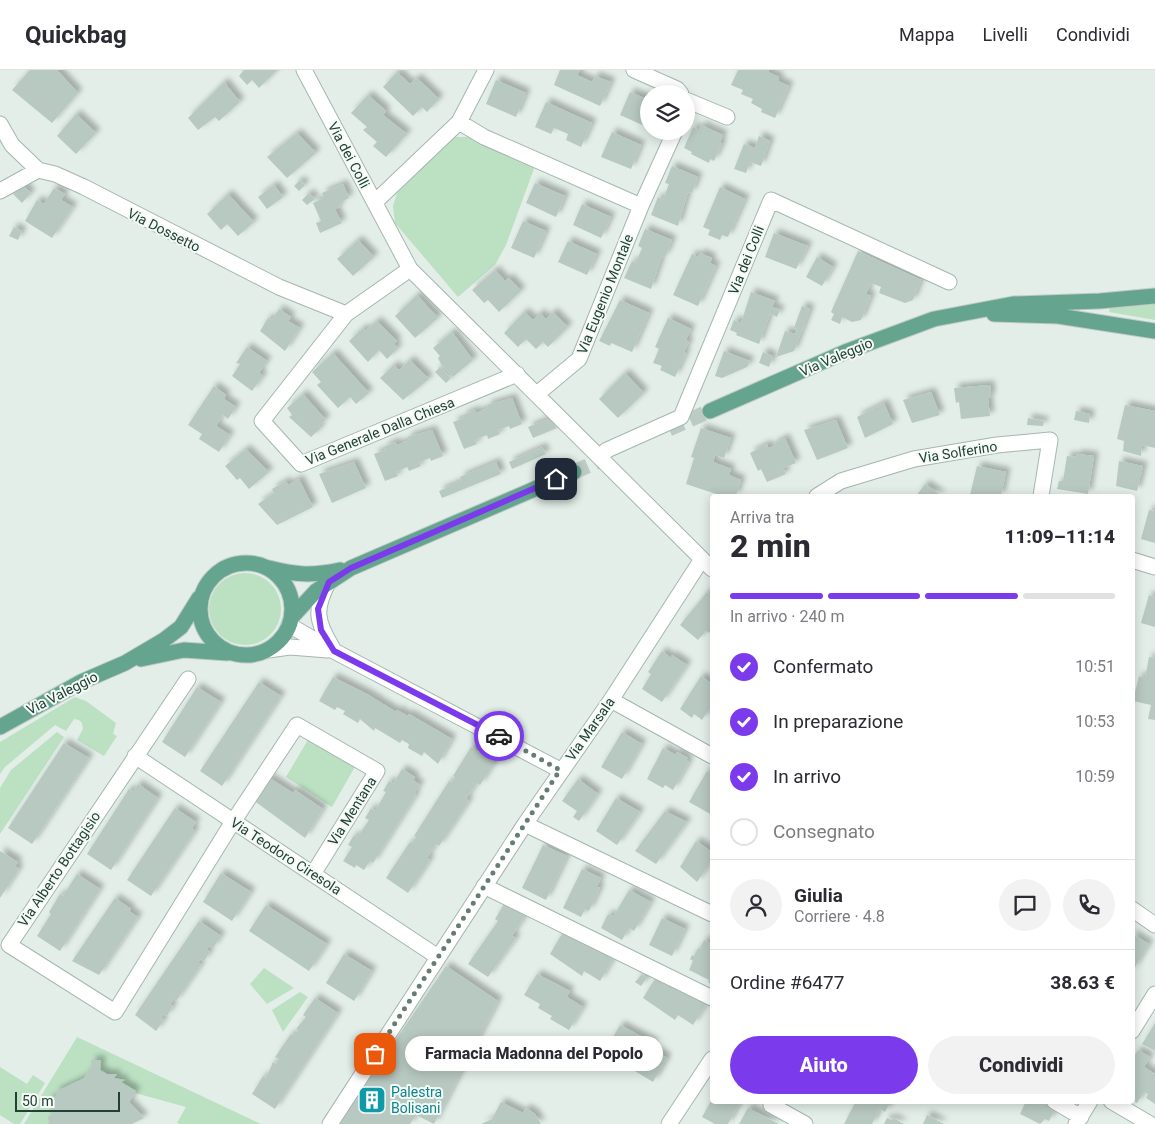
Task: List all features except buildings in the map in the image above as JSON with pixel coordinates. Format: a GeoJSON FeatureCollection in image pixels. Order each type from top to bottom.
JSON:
{"type":"FeatureCollection","features":[{"type":"Feature","properties":{"kind":"main road","name":"Via Valeggio"},"geometry":{"type":"LineString","coordinates":[[710,411],[902,329],[934,319],[965,315],[1013,304],[1100,301],[1155,296]]}},
{"type":"Feature","properties":{"kind":"main road","name":"Via Valeggio"},"geometry":{"type":"LineString","coordinates":[[965,315],[1058,316],[1155,331]]}},
{"type":"Feature","properties":{"kind":"main road"},"geometry":{"type":"LineString","coordinates":[[351,568],[319,575],[300,575],[250,563],[228,567],[210,580],[202,593],[199,607],[201,621],[206,634],[216,645],[229,652],[243,655],[268,650],[284,635],[290,622],[305,601],[351,568],[574,472]]}},
{"type":"Feature","properties":{"kind":"main road"},"geometry":{"type":"LineString","coordinates":[[265,567],[284,583],[290,594],[290,622]]}},
{"type":"Feature","properties":{"kind":"main road","name":"Via Valeggio"},"geometry":{"type":"LineString","coordinates":[[0,726],[80,682],[125,663],[164,640],[181,627],[202,593]]}},
{"type":"Feature","properties":{"kind":"main road","name":"Via Valeggio"},"geometry":{"type":"LineString","coordinates":[[125,663],[184,650],[243,655]]}},
{"type":"Feature","properties":{"kind":"street","name":"Via dei Colli"},"geometry":{"type":"LineString","coordinates":[[304,70],[410,269],[707,564]]}},
{"type":"Feature","properties":{"kind":"street"},"geometry":{"type":"LineString","coordinates":[[375,202],[460,122],[486,70]]}},
{"type":"Feature","properties":{"kind":"street"},"geometry":{"type":"LineString","coordinates":[[634,70],[668,85]]}},
{"type":"Feature","properties":{"kind":"street"},"geometry":{"type":"LineString","coordinates":[[695,104],[727,117]]}},
{"type":"Feature","properties":{"kind":"street"},"geometry":{"type":"LineString","coordinates":[[460,122],[484,137],[641,206]]}},
{"type":"Feature","properties":{"kind":"street","name":"Via Dossetto"},"geometry":{"type":"LineString","coordinates":[[0,124],[12,145],[38,170],[55,174],[84,187],[279,288],[346,314]]}},
{"type":"Feature","properties":{"kind":"street","name":"Via Eugenio Montale"},"geometry":{"type":"LineString","coordinates":[[537,394],[579,359],[641,206],[671,140]]}},
{"type":"Feature","properties":{"kind":"street"},"geometry":{"type":"LineString","coordinates":[[0,191],[38,170]]}},
{"type":"Feature","properties":{"kind":"street","name":"Via dei Colli"},"geometry":{"type":"LineString","coordinates":[[599,458],[607,450],[681,416],[770,200],[949,282]]}},
{"type":"Feature","properties":{"kind":"street","name":"Via Generale Dalla Chiesa"},"geometry":{"type":"LineString","coordinates":[[410,269],[346,314],[262,421],[301,464],[517,374]]}},
{"type":"Feature","properties":{"kind":"street","name":"Via Solferino"},"geometry":{"type":"LineString","coordinates":[[820,494],[841,481],[914,459],[997,445],[1050,440],[1041,494]]}},
{"type":"Feature","properties":{"kind":"street"},"geometry":{"type":"LineString","coordinates":[[1135,561],[1155,567]]}},
{"type":"Feature","properties":{"kind":"street","name":"Via Marsala"},"geometry":{"type":"LineString","coordinates":[[330,1124],[560,770],[707,564]]}},
{"type":"Feature","properties":{"kind":"street"},"geometry":{"type":"LineString","coordinates":[[329,582],[318,609],[318,619],[321,630],[334,651]]}},
{"type":"Feature","properties":{"kind":"street"},"geometry":{"type":"LineString","coordinates":[[290,622],[334,651],[560,770]]}},
{"type":"Feature","properties":{"kind":"street"},"geometry":{"type":"LineString","coordinates":[[268,650],[290,647],[334,651]]}},
{"type":"Feature","properties":{"kind":"street","name":"Via Alberto Bottagisio"},"geometry":{"type":"LineString","coordinates":[[188,679],[152,736],[134,756],[9,944],[115,1012],[234,822]]}},
{"type":"Feature","properties":{"kind":"street"},"geometry":{"type":"LineString","coordinates":[[611,700],[710,755]]}},
{"type":"Feature","properties":{"kind":"street","name":"Via Mentana"},"geometry":{"type":"LineString","coordinates":[[234,822],[297,725],[377,771],[313,874]]}},
{"type":"Feature","properties":{"kind":"street","name":"Via Teodoro Ciresola"},"geometry":{"type":"LineString","coordinates":[[134,756],[438,957]]}},
{"type":"Feature","properties":{"kind":"street"},"geometry":{"type":"LineString","coordinates":[[525,824],[710,913]]}},
{"type":"Feature","properties":{"kind":"street"},"geometry":{"type":"LineString","coordinates":[[484,886],[710,997]]}},
{"type":"Feature","properties":{"kind":"street"},"geometry":{"type":"LineString","coordinates":[[1135,912],[1155,925]]}},
{"type":"Feature","properties":{"kind":"street"},"geometry":{"type":"LineString","coordinates":[[1135,1026],[1155,994]]}},
{"type":"Feature","properties":{"kind":"street"},"geometry":{"type":"LineString","coordinates":[[669,1124],[710,1062]]}},
{"type":"Feature","properties":{"kind":"street"},"geometry":{"type":"LineString","coordinates":[[1058,1104],[1078,1121],[1088,1104]]}},
{"type":"Feature","properties":{"kind":"street"},"geometry":{"type":"LineString","coordinates":[[1117,1104],[1150,1124]]}},
{"type":"Feature","properties":{"kind":"street"},"geometry":{"type":"LineString","coordinates":[[771,1105],[804,1124]]}},
{"type":"Feature","properties":{"kind":"green space"},"geometry":{"type":"Polygon","coordinates":[[[453,137],[470,137],[535,166],[506,245],[495,265],[458,297],[395,223],[393,206],[397,193],[453,137]]]}},
{"type":"Feature","properties":{"kind":"green space"},"geometry":{"type":"Polygon","coordinates":[[[1155,303],[1155,320],[1109,312],[1110,307],[1155,303]]]}},
{"type":"Feature","properties":{"kind":"green space"},"geometry":{"type":"Polygon","coordinates":[[[245,573],[265,579],[275,589],[281,609],[275,629],[265,639],[245,645],[225,639],[215,629],[209,609],[215,589],[225,579],[245,573]]]}},
{"type":"Feature","properties":{"kind":"green space"},"geometry":{"type":"Polygon","coordinates":[[[75,697],[86,701],[116,723],[113,734],[117,736],[104,756],[77,740],[83,729],[82,723],[74,719],[66,731],[55,725],[5,767],[0,774],[0,742],[75,697]]]}},
{"type":"Feature","properties":{"kind":"green space"},"geometry":{"type":"Polygon","coordinates":[[[57,732],[64,737],[0,834],[0,788],[11,770],[57,732]]]}},
{"type":"Feature","properties":{"kind":"green space"},"geometry":{"type":"Polygon","coordinates":[[[309,738],[356,765],[332,807],[286,777],[309,738]]]}},
{"type":"Feature","properties":{"kind":"green space"},"geometry":{"type":"Polygon","coordinates":[[[264,968],[294,988],[267,1004],[250,984],[264,968]]]}},
{"type":"Feature","properties":{"kind":"green space"},"geometry":{"type":"Polygon","coordinates":[[[300,992],[308,997],[283,1032],[272,1010],[300,992]]]}},
{"type":"Feature","properties":{"kind":"green space"},"geometry":{"type":"Polygon","coordinates":[[[77,1037],[261,1124],[180,1124],[177,1123],[186,1107],[135,1093],[109,1124],[24,1124],[77,1037]]]}},
{"type":"Feature","properties":{"kind":"green space"},"geometry":{"type":"Polygon","coordinates":[[[0,1067],[27,1084],[33,1075],[45,1083],[20,1124],[14,1124],[0,1115],[0,1067]]]}},
{"type":"Feature","properties":{"kind":"tunnel"},"geometry":{"type":"LineString","coordinates":[[669,429],[710,411]]}},
{"type":"Feature","properties":{"kind":"tunnel"},"geometry":{"type":"LineString","coordinates":[[574,472],[612,455]]}},
{"type":"Feature","properties":{"kind":"way so far"},"geometry":{"type":"LineString","coordinates":[[375,1054],[560,770],[499,736]]}},
{"type":"Feature","properties":{"kind":"place","name":"Farmacia Madonna del Popolo"},"geometry":{"type":"Point","coordinates":[375,1054]}},
{"type":"Feature","properties":{"kind":"place","name":"Palestra Bolisani"},"geometry":{"type":"Point","coordinates":[372,1100]}},
{"type":"Feature","properties":{"kind":"route"},"geometry":{"type":"LineString","coordinates":[[499,736],[334,651],[321,630],[318,609],[329,582],[351,568],[556,479]]}}]}
